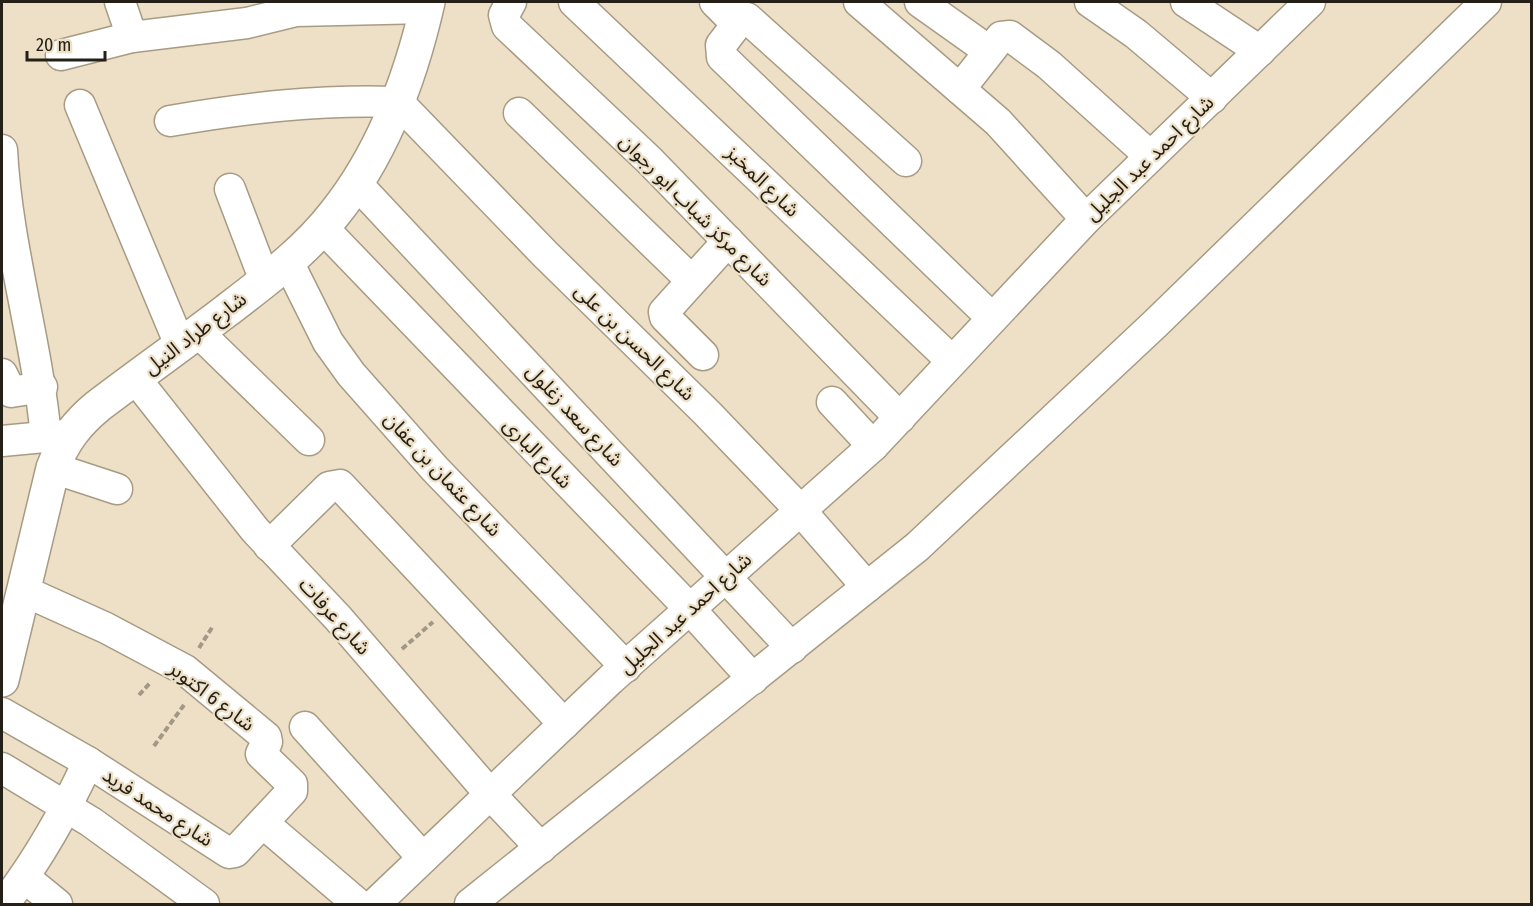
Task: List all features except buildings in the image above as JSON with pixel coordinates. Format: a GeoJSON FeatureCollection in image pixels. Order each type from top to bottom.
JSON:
{"type":"FeatureCollection","features":[{"type":"Feature","properties":{"kind":"street"},"geometry":{"type":"LineString","coordinates":[[120,2],[132,37]]}},
{"type":"Feature","properties":{"kind":"street","name":"شارع مركز شباب ابو رجوان"},"geometry":{"type":"LineString","coordinates":[[510,2],[504,15],[507,26],[649,160],[900,418]]}},
{"type":"Feature","properties":{"kind":"street","name":"شارع المخبز"},"geometry":{"type":"LineString","coordinates":[[574,2],[952,361]]}},
{"type":"Feature","properties":{"kind":"street"},"geometry":{"type":"LineString","coordinates":[[859,2],[998,122],[1086,219]]}},
{"type":"Feature","properties":{"kind":"street"},"geometry":{"type":"LineString","coordinates":[[920,2],[989,51]]}},
{"type":"Feature","properties":{"kind":"street"},"geometry":{"type":"LineString","coordinates":[[1090,2],[1136,34],[1212,98]]}},
{"type":"Feature","properties":{"kind":"street"},"geometry":{"type":"LineString","coordinates":[[1186,2],[1260,51]]}},
{"type":"Feature","properties":{"kind":"street","name":"شارع احمد عبد الجليل"},"geometry":{"type":"LineString","coordinates":[[375,904],[689,608],[873,446],[1086,219],[1310,2]]}},
{"type":"Feature","properties":{"kind":"street"},"geometry":{"type":"LineString","coordinates":[[470,904],[917,547],[1155,324],[1486,2]]}},
{"type":"Feature","properties":{"kind":"street"},"geometry":{"type":"LineString","coordinates":[[61,55],[132,37],[247,23],[305,10],[427,5]]}},
{"type":"Feature","properties":{"kind":"street","name":"شارع طراد النيل"},"geometry":{"type":"LineString","coordinates":[[4,661],[24,591],[56,447],[82,419],[277,271],[323,228],[357,183],[386,132],[398,102],[427,5]]}},
{"type":"Feature","properties":{"kind":"street"},"geometry":{"type":"LineString","coordinates":[[725,12],[747,18],[906,161]]}},
{"type":"Feature","properties":{"kind":"street"},"geometry":{"type":"LineString","coordinates":[[725,12],[734,28],[721,45],[722,57],[992,318]]}},
{"type":"Feature","properties":{"kind":"street"},"geometry":{"type":"LineString","coordinates":[[960,89],[1004,35],[1021,42],[1150,156]]}},
{"type":"Feature","properties":{"kind":"street"},"geometry":{"type":"LineString","coordinates":[[170,121],[293,103],[353,100],[398,102]]}},
{"type":"Feature","properties":{"kind":"street","name":"شارع الحسن بن على"},"geometry":{"type":"LineString","coordinates":[[398,102],[545,254],[708,413],[801,511],[867,587]]}},
{"type":"Feature","properties":{"kind":"street"},"geometry":{"type":"LineString","coordinates":[[80,105],[189,338],[309,440]]}},
{"type":"Feature","properties":{"kind":"street"},"geometry":{"type":"LineString","coordinates":[[519,113],[691,280]]}},
{"type":"Feature","properties":{"kind":"street"},"geometry":{"type":"LineString","coordinates":[[2,150],[10,231],[56,447]]}},
{"type":"Feature","properties":{"kind":"street","name":"شارع سعد زغلول"},"geometry":{"type":"LineString","coordinates":[[357,183],[792,648]]}},
{"type":"Feature","properties":{"kind":"street","name":"شارع عثمان بن عفان"},"geometry":{"type":"LineString","coordinates":[[230,189],[277,271],[345,368],[435,469],[626,667]]}},
{"type":"Feature","properties":{"kind":"street","name":"شارع البارى"},"geometry":{"type":"LineString","coordinates":[[323,228],[689,608],[753,679]]}},
{"type":"Feature","properties":{"kind":"street"},"geometry":{"type":"LineString","coordinates":[[703,355],[664,315],[666,307],[728,241]]}},
{"type":"Feature","properties":{"kind":"street"},"geometry":{"type":"LineString","coordinates":[[2,374],[11,392],[42,387]]}},
{"type":"Feature","properties":{"kind":"street","name":"شارع عرفات"},"geometry":{"type":"LineString","coordinates":[[135,378],[269,546],[381,668],[490,795],[541,848]]}},
{"type":"Feature","properties":{"kind":"street"},"geometry":{"type":"LineString","coordinates":[[832,402],[873,446]]}},
{"type":"Feature","properties":{"kind":"street"},"geometry":{"type":"LineString","coordinates":[[2,441],[56,447],[117,489]]}},
{"type":"Feature","properties":{"kind":"street"},"geometry":{"type":"LineString","coordinates":[[269,546],[329,487],[340,485],[564,724]]}},
{"type":"Feature","properties":{"kind":"street","name":"شارع 6 اكتوبر"},"geometry":{"type":"LineString","coordinates":[[24,591],[116,633],[201,682],[266,737],[267,742],[261,754],[292,784],[292,791],[263,824]]}},
{"type":"Feature","properties":{"kind":"street","name":"شارع محمد فريد"},"geometry":{"type":"LineString","coordinates":[[2,713],[88,762],[226,852],[235,852],[263,824]]}},
{"type":"Feature","properties":{"kind":"street"},"geometry":{"type":"LineString","coordinates":[[305,727],[423,858]]}},
{"type":"Feature","properties":{"kind":"street"},"geometry":{"type":"LineString","coordinates":[[4,904],[24,878],[67,807],[88,762]]}},
{"type":"Feature","properties":{"kind":"street"},"geometry":{"type":"LineString","coordinates":[[2,768],[67,807],[204,904]]}},
{"type":"Feature","properties":{"kind":"street"},"geometry":{"type":"LineString","coordinates":[[263,824],[358,904]]}},
{"type":"Feature","properties":{"kind":"street"},"geometry":{"type":"LineString","coordinates":[[24,878],[57,904]]}},
{"type":"Feature","properties":{"kind":"path"},"geometry":{"type":"LineString","coordinates":[[381,668],[453,605]]}},
{"type":"Feature","properties":{"kind":"path"},"geometry":{"type":"LineString","coordinates":[[154,746],[201,682]]}}]}
